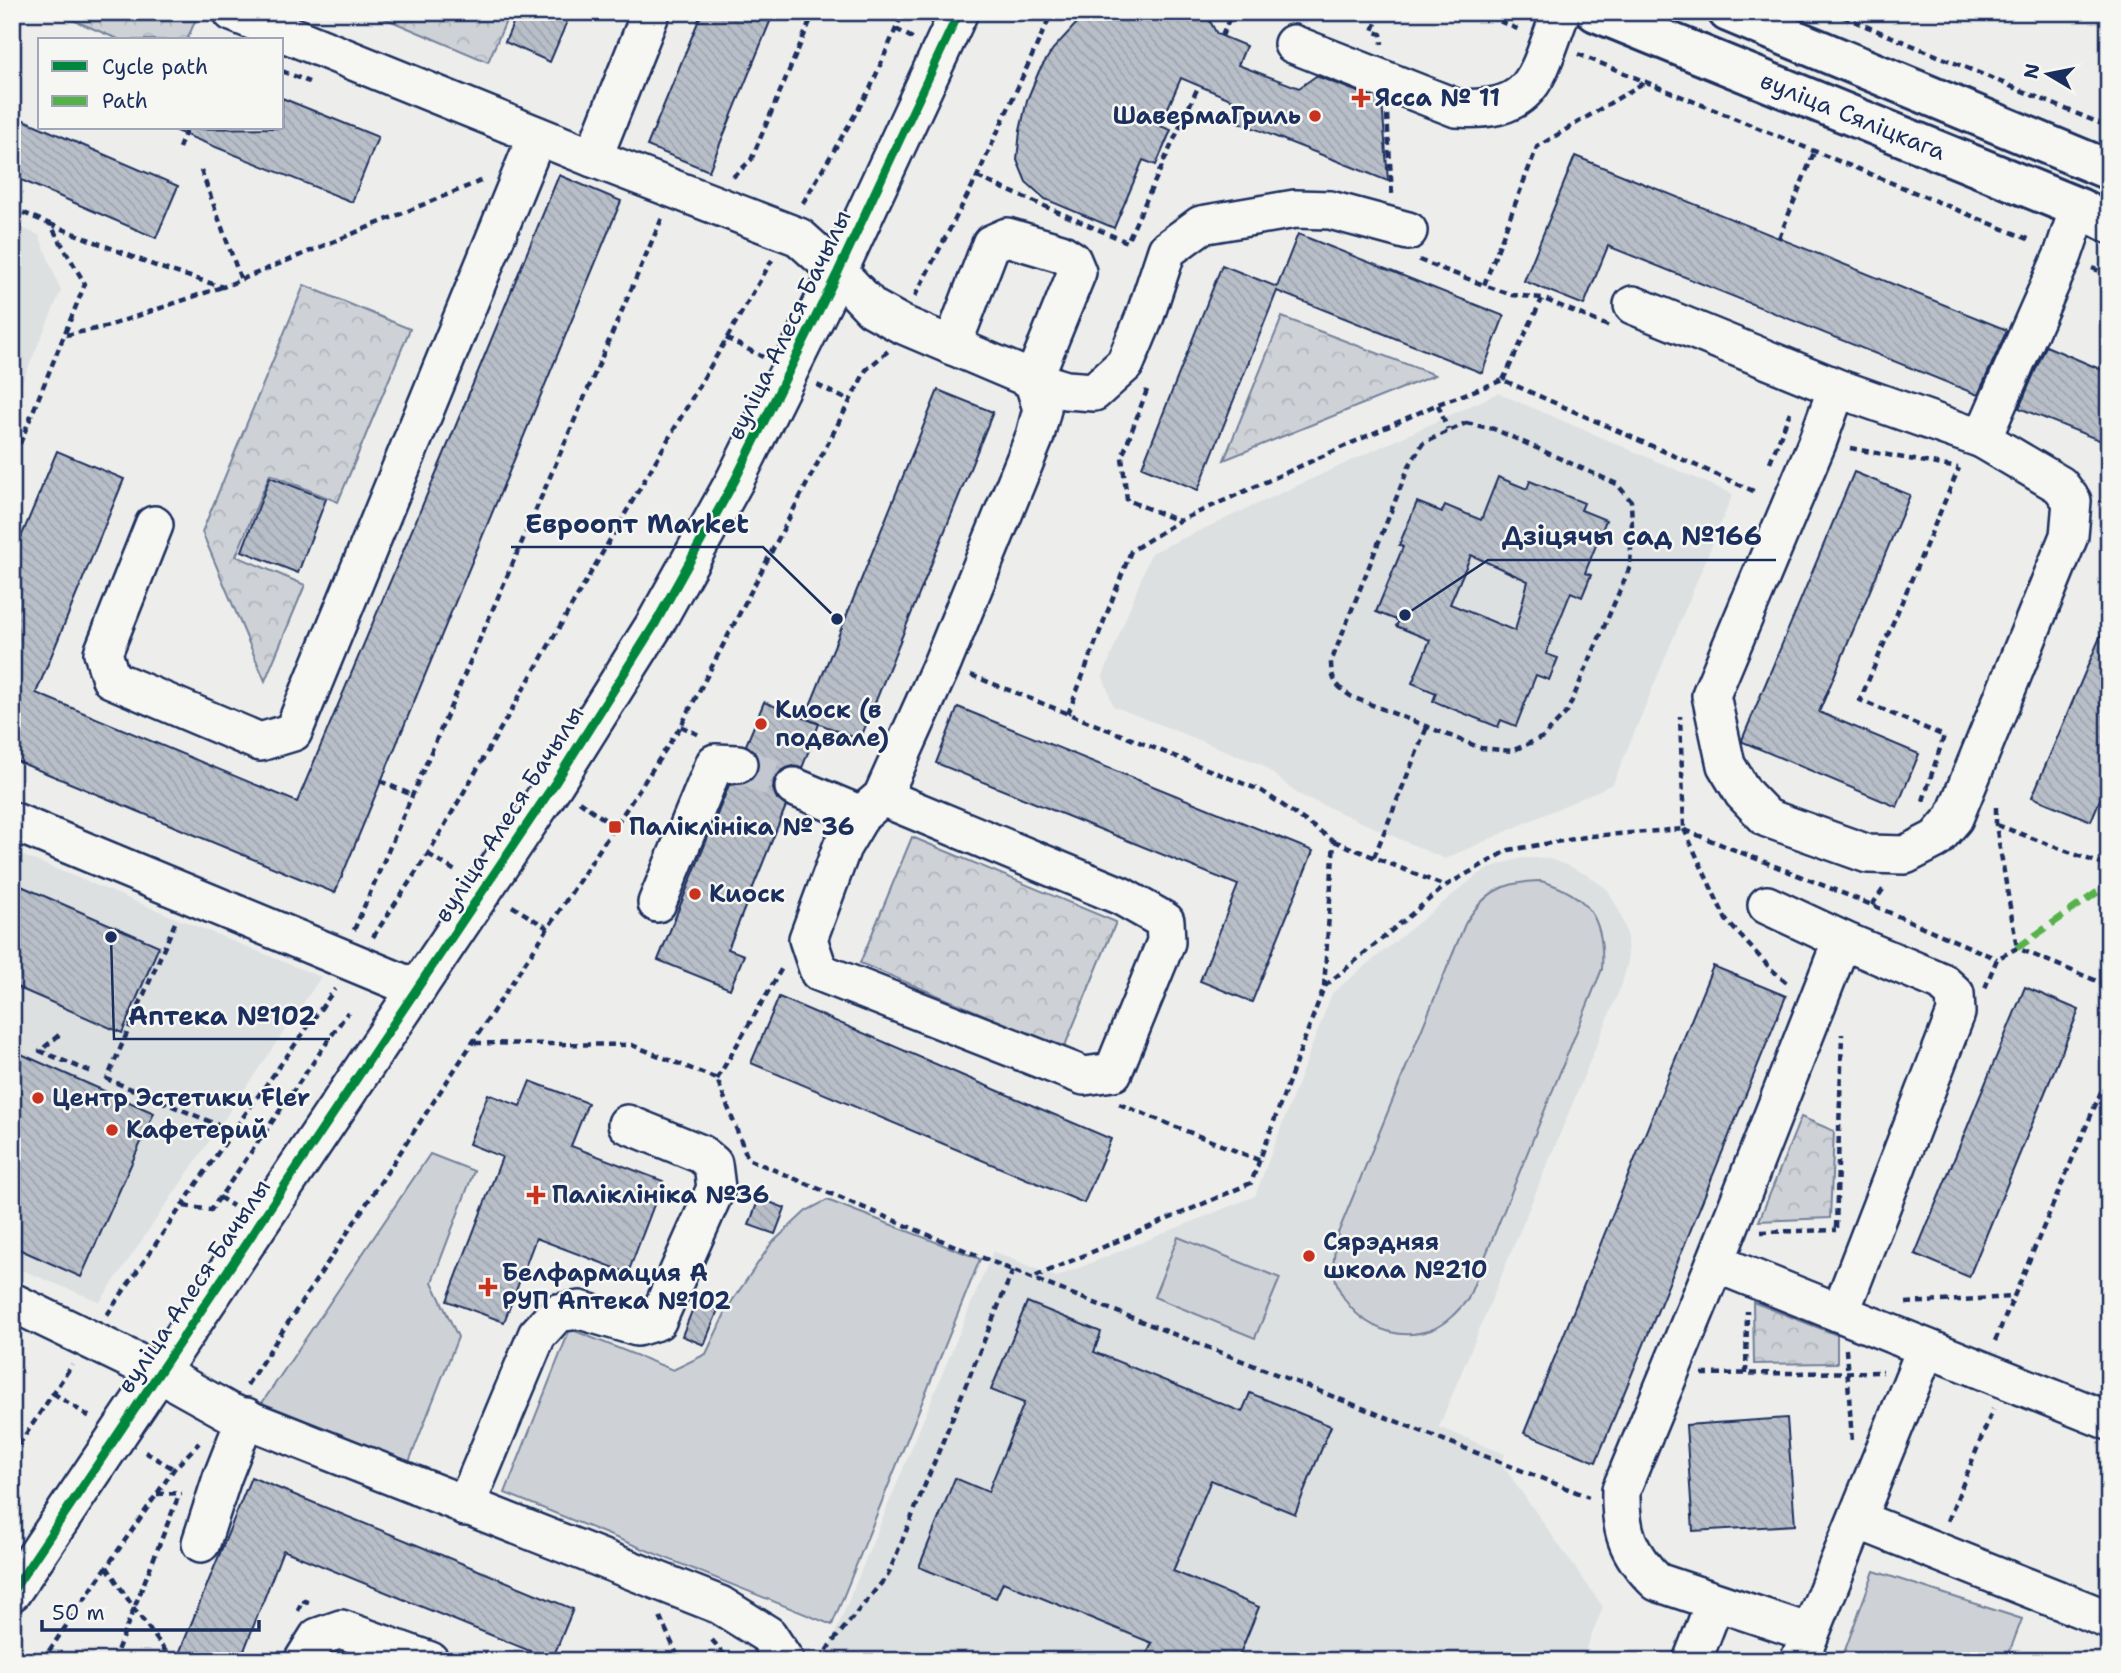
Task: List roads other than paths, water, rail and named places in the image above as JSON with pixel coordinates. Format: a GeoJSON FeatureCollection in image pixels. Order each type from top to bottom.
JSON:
{"type":"FeatureCollection","features":[{"type":"Feature","properties":{"kind":"main road","name":"вуліца Сяліцкага"},"geometry":{"type":"LineString","coordinates":[[1596,12],[2094,216]]}},
{"type":"Feature","properties":{"kind":"main road","name":"вуліца Сяліцкага"},"geometry":{"type":"LineString","coordinates":[[1728,12],[2109,170]]}},
{"type":"Feature","properties":{"kind":"street"},"geometry":{"type":"LineString","coordinates":[[233,12],[532,149],[593,158],[714,202],[799,237],[838,272],[872,308],[952,346],[1033,380],[1066,390],[1094,392],[1125,364],[1145,316],[1167,250],[1201,225],[1295,209],[1330,210],[1403,239]]}},
{"type":"Feature","properties":{"kind":"street"},"geometry":{"type":"LineString","coordinates":[[593,158],[651,12]]}},
{"type":"Feature","properties":{"kind":"street","name":"вуліца Алеся Бачылы"},"geometry":{"type":"LineString","coordinates":[[12,1592],[555,783],[655,624],[715,516],[838,272],[959,12]]}},
{"type":"Feature","properties":{"kind":"street"},"geometry":{"type":"LineString","coordinates":[[1293,44],[1456,108],[1482,110],[1505,105],[1522,95],[1536,76],[1555,27]]}},
{"type":"Feature","properties":{"kind":"street"},"geometry":{"type":"LineString","coordinates":[[154,525],[103,653],[110,679],[260,742],[293,732],[532,149]]}},
{"type":"Feature","properties":{"kind":"street"},"geometry":{"type":"LineString","coordinates":[[1982,439],[2063,255],[2094,216]]}},
{"type":"Feature","properties":{"kind":"street"},"geometry":{"type":"LineString","coordinates":[[794,787],[871,806],[1121,896],[1165,921],[1166,942],[1113,1072],[1084,1076],[819,972],[808,939],[842,847],[871,806],[942,664],[1035,436],[1042,409],[1033,380],[1077,272],[1072,260],[1061,253],[1007,237],[991,244],[952,346]]}},
{"type":"Feature","properties":{"kind":"street"},"geometry":{"type":"LineString","coordinates":[[1625,317],[1838,388],[1982,439],[2060,485],[2073,502],[2069,536],[1954,818],[1936,839],[1905,855],[1868,854],[1767,818],[1744,793],[1726,765],[1711,695],[1838,388]]}},
{"type":"Feature","properties":{"kind":"street"},"geometry":{"type":"LineString","coordinates":[[657,903],[715,764],[737,764]]}},
{"type":"Feature","properties":{"kind":"street"},"geometry":{"type":"LineString","coordinates":[[12,821],[275,928],[352,951],[417,989]]}},
{"type":"Feature","properties":{"kind":"street"},"geometry":{"type":"LineString","coordinates":[[1767,905],[1942,982],[1955,994],[1956,1013],[1843,1329]]}},
{"type":"Feature","properties":{"kind":"street"},"geometry":{"type":"LineString","coordinates":[[1842,940],[1715,1263],[1621,1490],[1621,1512],[1627,1543],[1639,1564],[1657,1582],[1715,1602],[1805,1647],[1926,1348]]}},
{"type":"Feature","properties":{"kind":"street"},"geometry":{"type":"LineString","coordinates":[[465,1507],[537,1335],[557,1313],[580,1310],[637,1327],[657,1321],[716,1188],[713,1164],[701,1154],[627,1124]]}},
{"type":"Feature","properties":{"kind":"street"},"geometry":{"type":"LineString","coordinates":[[1715,1263],[1843,1329],[1926,1348],[2109,1421]]}},
{"type":"Feature","properties":{"kind":"street"},"geometry":{"type":"LineString","coordinates":[[12,1303],[159,1373],[237,1415],[465,1507],[720,1605],[768,1635],[785,1661]]}},
{"type":"Feature","properties":{"kind":"street"},"geometry":{"type":"LineString","coordinates":[[201,1544],[222,1478],[237,1415]]}},
{"type":"Feature","properties":{"kind":"street"},"geometry":{"type":"LineString","coordinates":[[1858,1520],[2109,1620]]}},
{"type":"Feature","properties":{"kind":"street"},"geometry":{"type":"LineString","coordinates":[[1692,1661],[1715,1602]]}},
{"type":"Feature","properties":{"kind":"street"},"geometry":{"type":"LineString","coordinates":[[303,1661],[318,1637],[341,1629],[430,1661]]}},
{"type":"Feature","properties":{"kind":"tunnel"},"geometry":{"type":"LineString","coordinates":[[738,764],[794,787]]}},
{"type":"Feature","properties":{"kind":"place","name":"Ясса № 11"},"geometry":{"type":"Point","coordinates":[1361,98]}},
{"type":"Feature","properties":{"kind":"place","name":"ШавермаГриль"},"geometry":{"type":"Point","coordinates":[1315,116]}},
{"type":"Feature","properties":{"kind":"place","name":"Дзіцячы сад №166"},"geometry":{"type":"Point","coordinates":[1405,615]}},
{"type":"Feature","properties":{"kind":"place","name":"Евроопт Market"},"geometry":{"type":"Point","coordinates":[837,619]}},
{"type":"Feature","properties":{"kind":"place","name":"Киоск (в подвале)"},"geometry":{"type":"Point","coordinates":[761,724]}},
{"type":"Feature","properties":{"kind":"place","name":"Паліклініка № 36"},"geometry":{"type":"Point","coordinates":[615,827]}},
{"type":"Feature","properties":{"kind":"place","name":"Киоск"},"geometry":{"type":"Point","coordinates":[695,894]}},
{"type":"Feature","properties":{"kind":"place","name":"Аптека №102"},"geometry":{"type":"Point","coordinates":[111,937]}},
{"type":"Feature","properties":{"kind":"place","name":"Центр Эстетики Fler"},"geometry":{"type":"Point","coordinates":[38,1098]}},
{"type":"Feature","properties":{"kind":"place","name":"Кафетерий"},"geometry":{"type":"Point","coordinates":[112,1130]}},
{"type":"Feature","properties":{"kind":"place","name":"Паліклініка №36"},"geometry":{"type":"Point","coordinates":[536,1195]}},
{"type":"Feature","properties":{"kind":"place","name":"Сярэдняя школа №210"},"geometry":{"type":"Point","coordinates":[1309,1256]}},
{"type":"Feature","properties":{"kind":"place","name":"Белфармация А РУП Аптека №102"},"geometry":{"type":"Point","coordinates":[488,1287]}}]}
